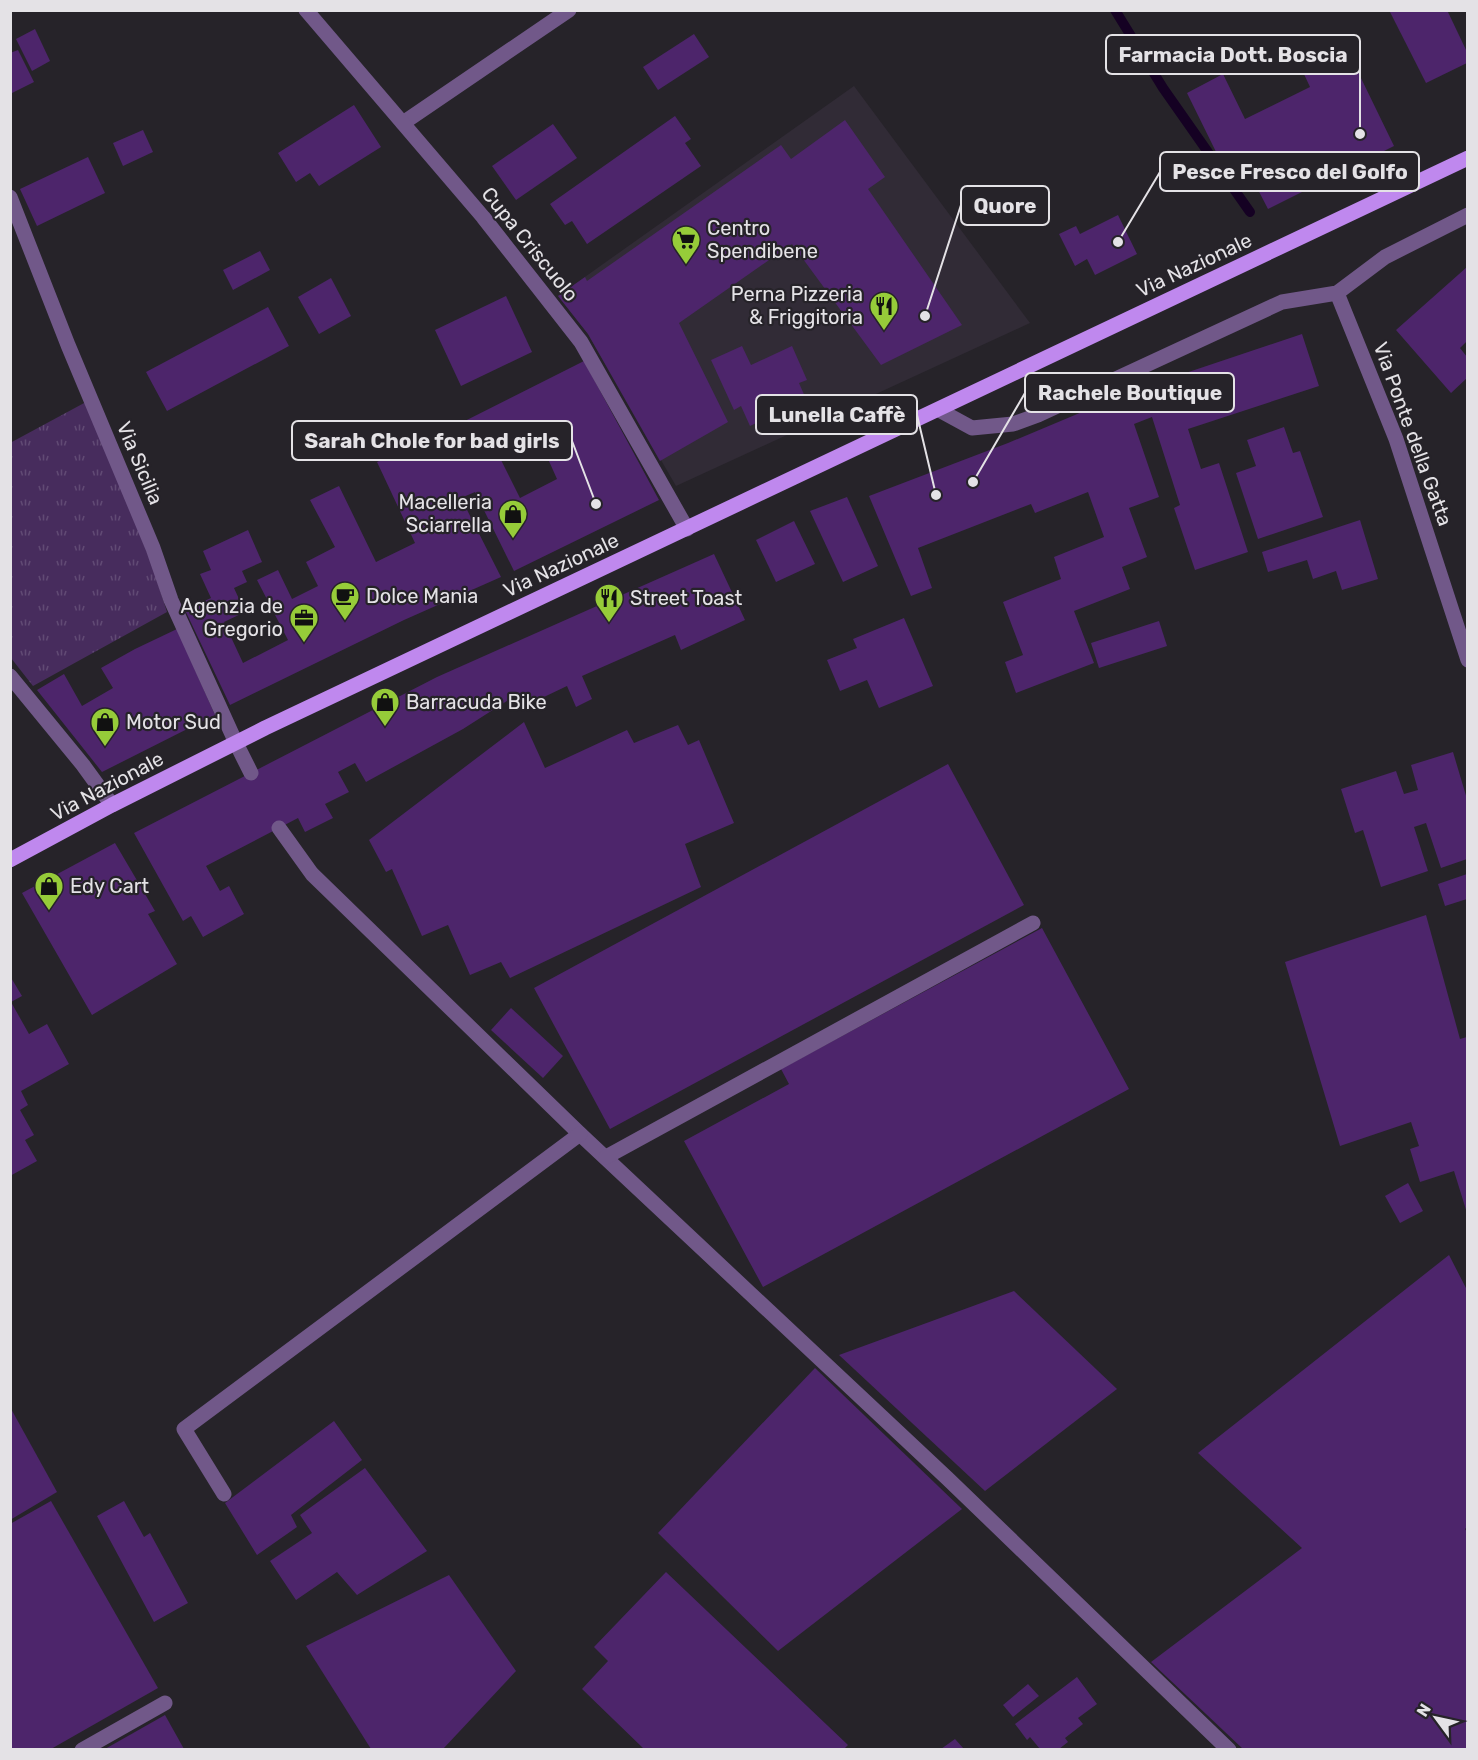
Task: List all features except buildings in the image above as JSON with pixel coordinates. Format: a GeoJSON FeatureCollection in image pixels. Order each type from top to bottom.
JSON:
{"type":"FeatureCollection","features":[{"type":"Feature","properties":{"kind":"main road","name":"Via Nazionale"},"geometry":{"type":"LineString","coordinates":[[10,860],[112,805],[236,743],[1467,158]]}},
{"type":"Feature","properties":{"kind":"street","name":"Cupa Criscuolo"},"geometry":{"type":"LineString","coordinates":[[306,10],[483,217],[581,342],[687,529]]}},
{"type":"Feature","properties":{"kind":"street"},"geometry":{"type":"LineString","coordinates":[[403,123],[569,10]]}},
{"type":"Feature","properties":{"kind":"street","name":"Via Sicilia"},"geometry":{"type":"LineString","coordinates":[[10,197],[68,345],[153,548],[171,600],[251,773]]}},
{"type":"Feature","properties":{"kind":"street"},"geometry":{"type":"LineString","coordinates":[[939,410],[972,428],[1013,424],[1038,415],[1282,302],[1337,292],[1385,257],[1467,215]]}},
{"type":"Feature","properties":{"kind":"street","name":"Via Ponte della Gatta"},"geometry":{"type":"LineString","coordinates":[[1337,292],[1396,439],[1467,660]]}},
{"type":"Feature","properties":{"kind":"street"},"geometry":{"type":"LineString","coordinates":[[10,676],[83,765],[112,805]]}},
{"type":"Feature","properties":{"kind":"street"},"geometry":{"type":"LineString","coordinates":[[279,828],[312,874],[580,1134],[947,1478],[1229,1749]]}},
{"type":"Feature","properties":{"kind":"street"},"geometry":{"type":"LineString","coordinates":[[606,1157],[1033,923]]}},
{"type":"Feature","properties":{"kind":"street"},"geometry":{"type":"LineString","coordinates":[[224,1494],[184,1429],[580,1134]]}},
{"type":"Feature","properties":{"kind":"street"},"geometry":{"type":"LineString","coordinates":[[82,1749],[165,1703]]}},
{"type":"Feature","properties":{"kind":"shaded area"},"geometry":{"type":"Polygon","coordinates":[[[854,86],[1030,323],[676,486],[588,334],[558,296],[854,86]]]}},
{"type":"Feature","properties":{"kind":"green space"},"geometry":{"type":"Polygon","coordinates":[[[86,402],[151,562],[167,612],[33,686],[11,658],[10,443],[86,402]]]}},
{"type":"Feature","properties":{"kind":"waterway"},"geometry":{"type":"LineString","coordinates":[[1115,10],[1163,88],[1250,212]]}},
{"type":"Feature","properties":{"kind":"place","name":"Farmacia Dott. Boscia"},"geometry":{"type":"Point","coordinates":[1360,134]}},
{"type":"Feature","properties":{"kind":"place","name":"Pesce Fresco del Golfo"},"geometry":{"type":"Point","coordinates":[1118,242]}},
{"type":"Feature","properties":{"kind":"place","name":"Centro Spendibene"},"geometry":{"type":"Point","coordinates":[686,266]}},
{"type":"Feature","properties":{"kind":"place","name":"Quore"},"geometry":{"type":"Point","coordinates":[925,316]}},
{"type":"Feature","properties":{"kind":"place","name":"Perna Pizzeria & Friggitoria"},"geometry":{"type":"Point","coordinates":[884,332]}},
{"type":"Feature","properties":{"kind":"place","name":"Rachele Boutique"},"geometry":{"type":"Point","coordinates":[973,482]}},
{"type":"Feature","properties":{"kind":"place","name":"Lunella Caffè"},"geometry":{"type":"Point","coordinates":[936,495]}},
{"type":"Feature","properties":{"kind":"place","name":"Sarah Chole for bad girls"},"geometry":{"type":"Point","coordinates":[596,504]}},
{"type":"Feature","properties":{"kind":"place","name":"Macelleria Sciarrella"},"geometry":{"type":"Point","coordinates":[513,540]}},
{"type":"Feature","properties":{"kind":"place","name":"Dolce Mania"},"geometry":{"type":"Point","coordinates":[345,622]}},
{"type":"Feature","properties":{"kind":"place","name":"Street Toast"},"geometry":{"type":"Point","coordinates":[609,624]}},
{"type":"Feature","properties":{"kind":"place","name":"Agenzia de Gregorio"},"geometry":{"type":"Point","coordinates":[304,644]}},
{"type":"Feature","properties":{"kind":"place","name":"Barracuda Bike"},"geometry":{"type":"Point","coordinates":[385,728]}},
{"type":"Feature","properties":{"kind":"place","name":"Motor Sud"},"geometry":{"type":"Point","coordinates":[105,748]}},
{"type":"Feature","properties":{"kind":"place","name":"Edy Cart"},"geometry":{"type":"Point","coordinates":[49,912]}}]}
